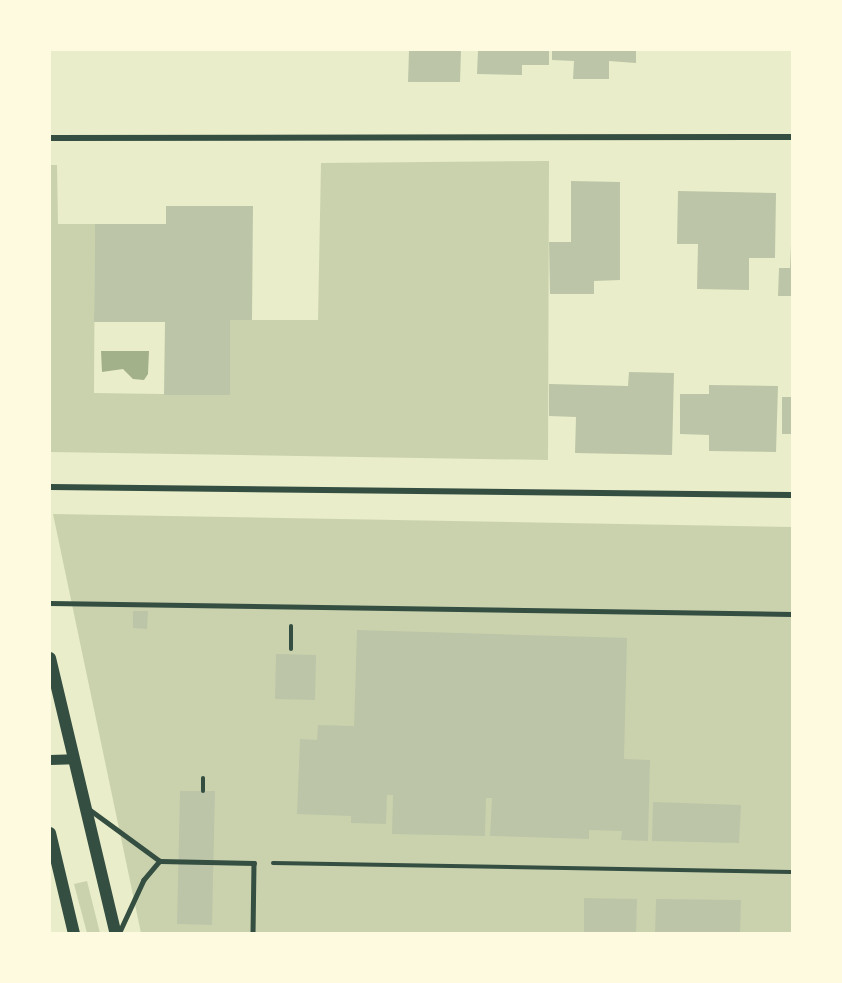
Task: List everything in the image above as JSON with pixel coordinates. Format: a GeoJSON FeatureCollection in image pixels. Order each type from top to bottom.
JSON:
{"type":"FeatureCollection","features":[{"type":"Feature","properties":{"kind":"main road"},"geometry":{"type":"LineString","coordinates":[[50,658],[117,933]]}},
{"type":"Feature","properties":{"kind":"main road"},"geometry":{"type":"LineString","coordinates":[[50,833],[74,933]]}},
{"type":"Feature","properties":{"kind":"street"},"geometry":{"type":"LineString","coordinates":[[50,138],[792,137]]}},
{"type":"Feature","properties":{"kind":"street"},"geometry":{"type":"LineString","coordinates":[[50,487],[792,495]]}},
{"type":"Feature","properties":{"kind":"street"},"geometry":{"type":"LineString","coordinates":[[50,760],[74,759]]}},
{"type":"Feature","properties":{"kind":"lane"},"geometry":{"type":"LineString","coordinates":[[50,603],[792,614]]}},
{"type":"Feature","properties":{"kind":"lane"},"geometry":{"type":"LineString","coordinates":[[86,807],[160,861],[254,863],[253,933]]}},
{"type":"Feature","properties":{"kind":"lane"},"geometry":{"type":"LineString","coordinates":[[117,933],[144,880],[160,861]]}},
{"type":"Feature","properties":{"kind":"path"},"geometry":{"type":"LineString","coordinates":[[203,778],[203,791]]}},
{"type":"Feature","properties":{"kind":"path"},"geometry":{"type":"LineString","coordinates":[[254,863],[792,872]]}},
{"type":"Feature","properties":{"kind":"shaded area"},"geometry":{"type":"Polygon","coordinates":[[[549,161],[548,460],[50,452],[50,165],[57,165],[58,224],[95,224],[94,393],[229,395],[230,320],[318,320],[321,163],[549,161]]]}},
{"type":"Feature","properties":{"kind":"shaded area"},"geometry":{"type":"Polygon","coordinates":[[[101,351],[149,351],[148,374],[144,380],[133,379],[123,369],[102,372],[101,351]]]}},
{"type":"Feature","properties":{"kind":"shaded area"},"geometry":{"type":"Polygon","coordinates":[[[53,514],[792,527],[792,933],[141,933],[53,514]]]}},
{"type":"Feature","properties":{"kind":"shaded area"},"geometry":{"type":"Polygon","coordinates":[[[87,881],[100,933],[87,933],[74,884],[87,881]]]}},
{"type":"Feature","properties":{"kind":"building"},"geometry":{"type":"Polygon","coordinates":[[[409,50],[461,50],[460,82],[408,82],[409,50]]]}},
{"type":"Feature","properties":{"kind":"building"},"geometry":{"type":"Polygon","coordinates":[[[478,50],[549,50],[549,65],[522,65],[522,75],[477,74],[478,50]]]}},
{"type":"Feature","properties":{"kind":"building"},"geometry":{"type":"Polygon","coordinates":[[[552,50],[636,50],[636,63],[609,61],[609,79],[573,79],[574,61],[552,60],[552,50]]]}},
{"type":"Feature","properties":{"kind":"building"},"geometry":{"type":"Polygon","coordinates":[[[571,181],[620,182],[620,280],[594,281],[594,294],[550,294],[549,242],[571,242],[571,181]]]}},
{"type":"Feature","properties":{"kind":"building"},"geometry":{"type":"Polygon","coordinates":[[[678,191],[776,193],[775,258],[749,258],[749,290],[697,289],[698,244],[677,244],[678,191]]]}},
{"type":"Feature","properties":{"kind":"building"},"geometry":{"type":"Polygon","coordinates":[[[166,206],[253,206],[252,320],[230,320],[230,395],[164,395],[165,322],[94,322],[95,224],[166,224],[166,206]]]}},
{"type":"Feature","properties":{"kind":"building"},"geometry":{"type":"Polygon","coordinates":[[[790,245],[792,296],[778,296],[779,268],[790,268],[790,245]]]}},
{"type":"Feature","properties":{"kind":"building"},"geometry":{"type":"Polygon","coordinates":[[[629,372],[674,373],[672,455],[575,453],[576,417],[549,416],[549,384],[628,386],[629,372]]]}},
{"type":"Feature","properties":{"kind":"building"},"geometry":{"type":"Polygon","coordinates":[[[709,385],[778,386],[776,452],[709,451],[709,435],[680,434],[680,394],[709,394],[709,385]]]}},
{"type":"Feature","properties":{"kind":"building"},"geometry":{"type":"Polygon","coordinates":[[[782,397],[792,397],[792,434],[782,434],[782,397]]]}},
{"type":"Feature","properties":{"kind":"building"},"geometry":{"type":"Polygon","coordinates":[[[133,611],[148,611],[147,629],[133,628],[133,611]]]}},
{"type":"Feature","properties":{"kind":"building"},"geometry":{"type":"Polygon","coordinates":[[[357,630],[627,638],[624,759],[650,760],[648,841],[621,840],[622,831],[589,830],[589,839],[490,836],[492,798],[486,798],[485,836],[392,834],[393,795],[387,795],[386,824],[351,823],[351,816],[297,814],[300,739],[317,740],[318,725],[354,726],[357,630]]]}},
{"type":"Feature","properties":{"kind":"building"},"geometry":{"type":"Polygon","coordinates":[[[276,654],[316,655],[315,700],[275,699],[276,654]]]}},
{"type":"Feature","properties":{"kind":"building"},"geometry":{"type":"Polygon","coordinates":[[[180,791],[215,791],[212,925],[177,924],[180,791]]]}},
{"type":"Feature","properties":{"kind":"building"},"geometry":{"type":"Polygon","coordinates":[[[653,802],[741,805],[739,843],[652,841],[653,802]]]}},
{"type":"Feature","properties":{"kind":"building"},"geometry":{"type":"Polygon","coordinates":[[[584,898],[637,899],[636,934],[584,934],[584,898]]]}},
{"type":"Feature","properties":{"kind":"building"},"geometry":{"type":"Polygon","coordinates":[[[656,899],[741,900],[740,934],[655,934],[656,899]]]}}]}
